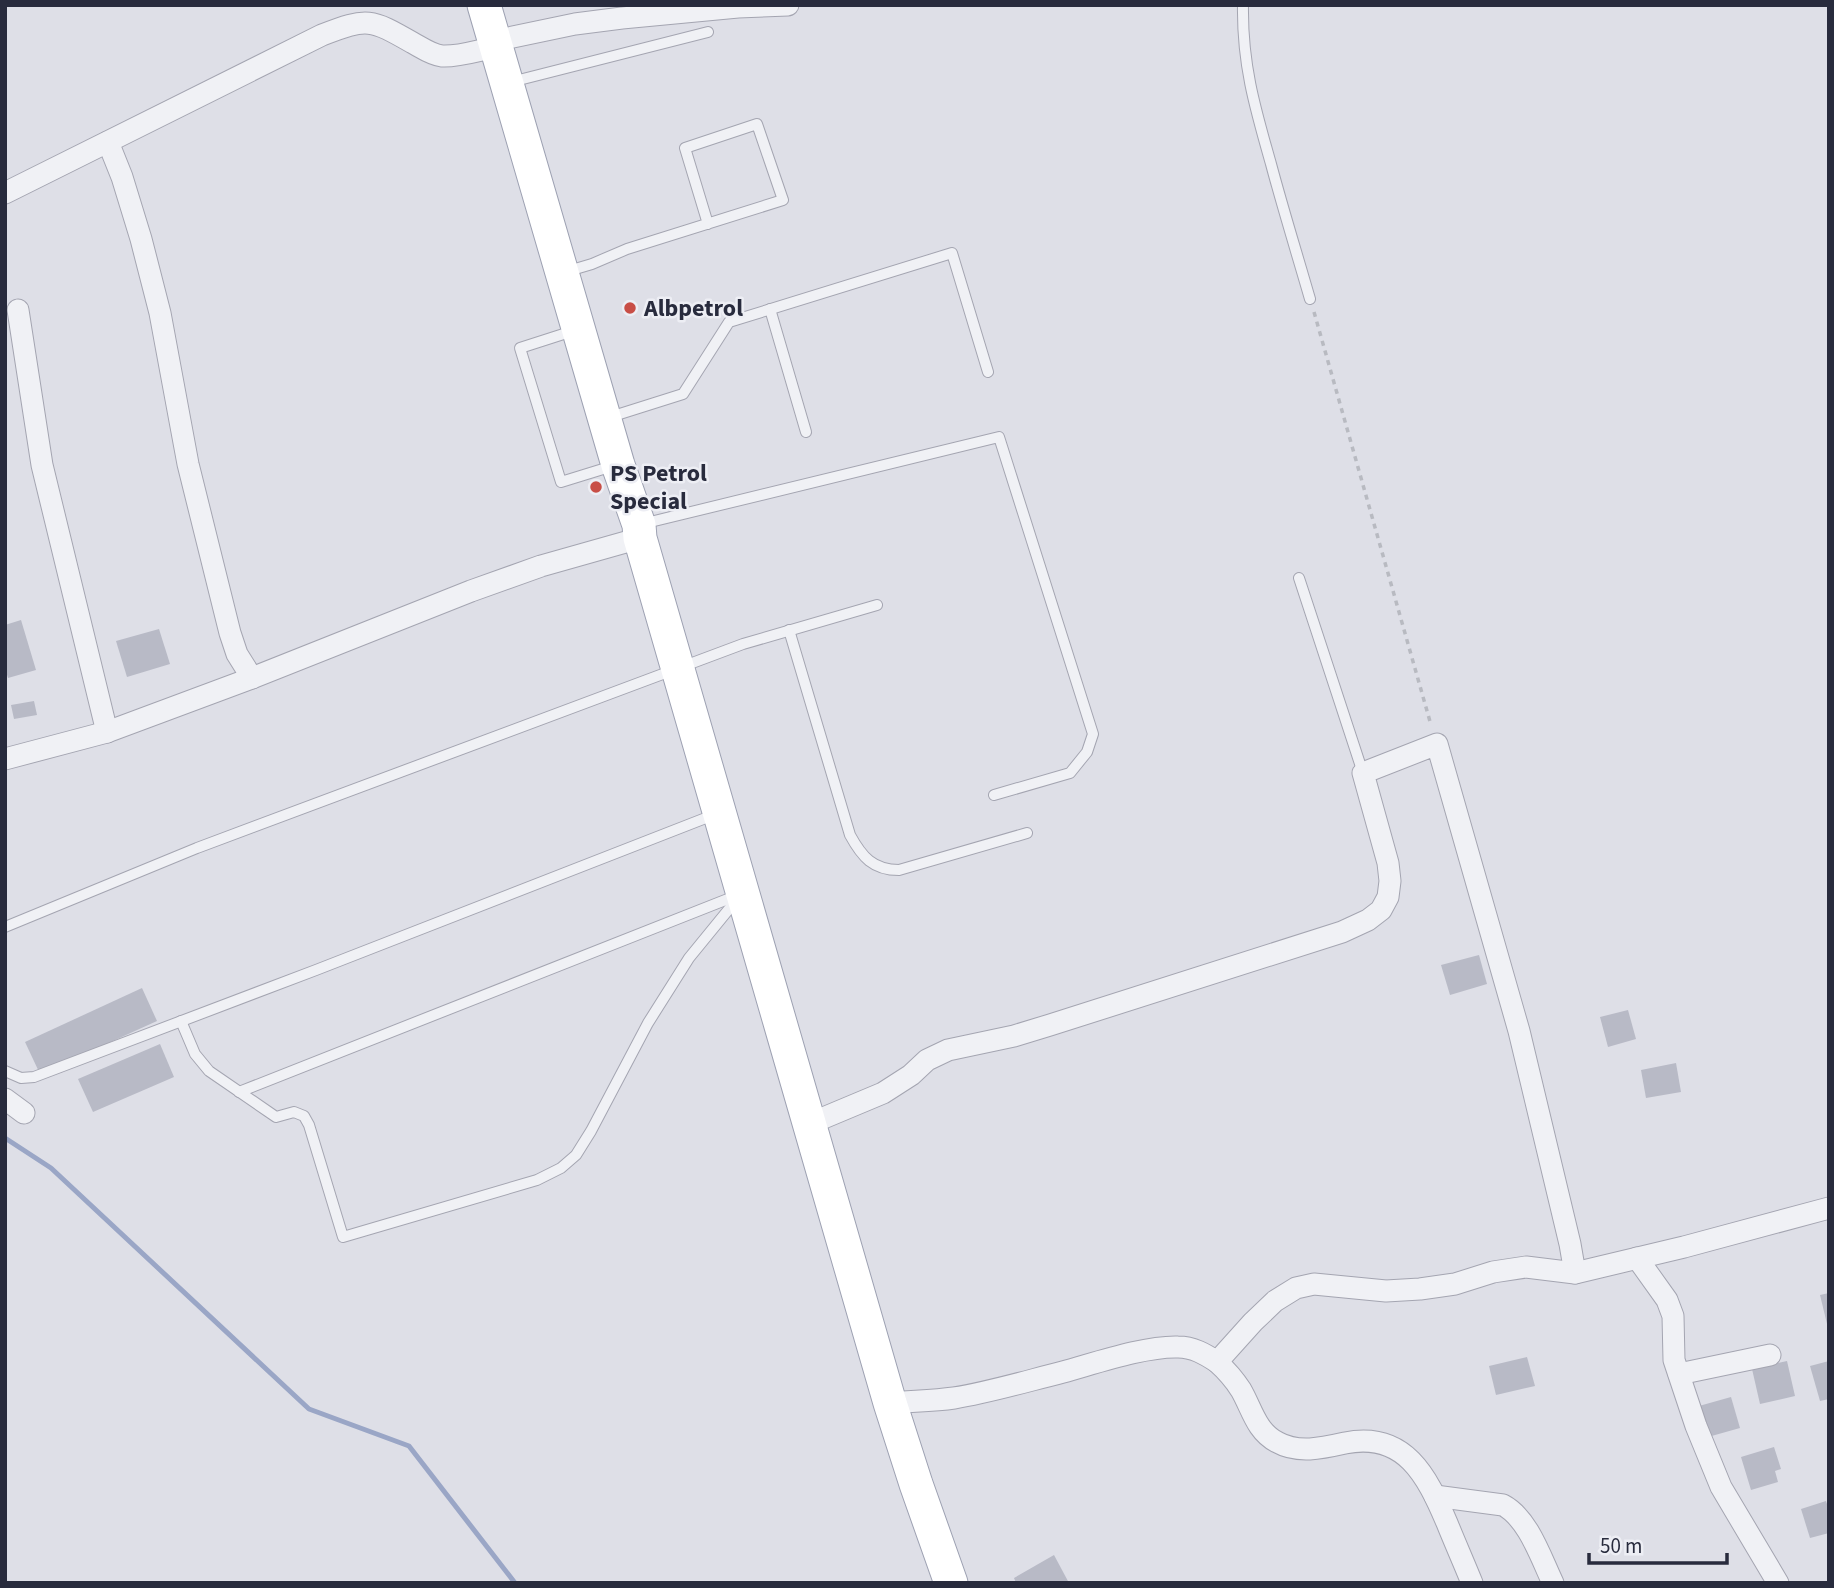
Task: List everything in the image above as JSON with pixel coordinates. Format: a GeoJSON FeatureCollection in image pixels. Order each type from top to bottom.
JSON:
{"type":"FeatureCollection","features":[{"type":"Feature","properties":{"kind":"main road"},"geometry":{"type":"LineString","coordinates":[[484,5],[618,465],[640,531],[890,1403],[951,1583]]}},
{"type":"Feature","properties":{"kind":"street"},"geometry":{"type":"LineString","coordinates":[[5,193],[322,35],[355,23],[375,23],[441,56],[575,24],[738,7],[788,5]]}},
{"type":"Feature","properties":{"kind":"street"},"geometry":{"type":"LineString","coordinates":[[108,142],[138,227],[160,313],[188,464],[230,633],[237,654],[253,678]]}},
{"type":"Feature","properties":{"kind":"street"},"geometry":{"type":"LineString","coordinates":[[18,310],[42,465],[107,732]]}},
{"type":"Feature","properties":{"kind":"street"},"geometry":{"type":"LineString","coordinates":[[5,759],[107,732],[253,678],[471,591],[640,531]]}},
{"type":"Feature","properties":{"kind":"street"},"geometry":{"type":"LineString","coordinates":[[809,1124],[883,1093],[928,1060],[948,1049],[1014,1036],[1050,1025],[1342,932],[1368,920],[1381,910],[1388,897],[1390,881],[1388,863],[1363,774],[1437,744],[1519,1031],[1575,1273]]}},
{"type":"Feature","properties":{"kind":"street"},"geometry":{"type":"LineString","coordinates":[[5,1100],[24,1114]]}},
{"type":"Feature","properties":{"kind":"street"},"geometry":{"type":"LineString","coordinates":[[1217,1362],[1252,1322],[1275,1301],[1296,1288],[1334,1284],[1366,1290],[1420,1289],[1455,1284],[1493,1272],[1526,1267],[1575,1273],[1829,1208]]}},
{"type":"Feature","properties":{"kind":"street"},"geometry":{"type":"LineString","coordinates":[[1637,1258],[1667,1300],[1673,1316],[1674,1360],[1696,1426],[1721,1486],[1778,1583]]}},
{"type":"Feature","properties":{"kind":"street"},"geometry":{"type":"LineString","coordinates":[[890,1403],[986,1392],[1136,1353],[1177,1346],[1189,1348],[1217,1362],[1231,1375],[1257,1423],[1264,1433],[1278,1443],[1291,1448],[1313,1450],[1357,1441],[1376,1441],[1409,1458],[1423,1474],[1435,1496],[1472,1583]]}},
{"type":"Feature","properties":{"kind":"street"},"geometry":{"type":"LineString","coordinates":[[1679,1374],[1770,1355]]}},
{"type":"Feature","properties":{"kind":"street"},"geometry":{"type":"LineString","coordinates":[[1435,1496],[1503,1505],[1513,1510],[1523,1522],[1553,1583]]}},
{"type":"Feature","properties":{"kind":"lane"},"geometry":{"type":"LineString","coordinates":[[1243,5],[1244,57],[1253,100],[1310,299]]}},
{"type":"Feature","properties":{"kind":"lane"},"geometry":{"type":"LineString","coordinates":[[506,83],[708,32]]}},
{"type":"Feature","properties":{"kind":"lane"},"geometry":{"type":"LineString","coordinates":[[562,272],[783,200],[757,124],[685,148],[708,223]]}},
{"type":"Feature","properties":{"kind":"lane"},"geometry":{"type":"LineString","coordinates":[[605,418],[683,394],[729,322],[952,253],[988,372]]}},
{"type":"Feature","properties":{"kind":"lane"},"geometry":{"type":"LineString","coordinates":[[769,309],[806,432]]}},
{"type":"Feature","properties":{"kind":"lane"},"geometry":{"type":"LineString","coordinates":[[578,329],[520,348],[561,482],[618,465]]}},
{"type":"Feature","properties":{"kind":"lane"},"geometry":{"type":"LineString","coordinates":[[640,531],[999,437],[1093,734],[1087,752],[1070,773],[994,796]]}},
{"type":"Feature","properties":{"kind":"lane"},"geometry":{"type":"LineString","coordinates":[[1299,578],[1363,774]]}},
{"type":"Feature","properties":{"kind":"lane"},"geometry":{"type":"LineString","coordinates":[[5,927],[197,848],[678,668],[743,644],[877,605]]}},
{"type":"Feature","properties":{"kind":"lane"},"geometry":{"type":"LineString","coordinates":[[789,630],[850,835],[858,850],[870,862],[884,870],[899,870],[1027,833]]}},
{"type":"Feature","properties":{"kind":"lane"},"geometry":{"type":"LineString","coordinates":[[5,1071],[21,1078],[34,1077],[316,971],[719,813]]}},
{"type":"Feature","properties":{"kind":"lane"},"geometry":{"type":"LineString","coordinates":[[181,1021],[195,1054],[209,1071],[276,1117],[294,1112],[304,1116],[343,1237],[537,1180],[561,1168],[576,1156],[648,1023],[689,958],[743,894]]}},
{"type":"Feature","properties":{"kind":"lane"},"geometry":{"type":"LineString","coordinates":[[239,1091],[743,894]]}},
{"type":"Feature","properties":{"kind":"path"},"geometry":{"type":"LineString","coordinates":[[1310,299],[1437,744]]}},
{"type":"Feature","properties":{"kind":"building"},"geometry":{"type":"Polygon","coordinates":[[[21,620],[36,670],[8,678],[5,668],[5,625],[21,620]]]}},
{"type":"Feature","properties":{"kind":"building"},"geometry":{"type":"Polygon","coordinates":[[[159,629],[170,664],[127,677],[116,641],[159,629]]]}},
{"type":"Feature","properties":{"kind":"building"},"geometry":{"type":"Polygon","coordinates":[[[34,701],[37,715],[14,719],[11,705],[34,701]]]}},
{"type":"Feature","properties":{"kind":"building"},"geometry":{"type":"Polygon","coordinates":[[[1479,955],[1487,984],[1450,995],[1441,965],[1479,955]]]}},
{"type":"Feature","properties":{"kind":"building"},"geometry":{"type":"Polygon","coordinates":[[[142,988],[157,1021],[40,1074],[25,1042],[142,988]]]}},
{"type":"Feature","properties":{"kind":"building"},"geometry":{"type":"Polygon","coordinates":[[[1628,1010],[1636,1039],[1608,1047],[1600,1017],[1628,1010]]]}},
{"type":"Feature","properties":{"kind":"building"},"geometry":{"type":"Polygon","coordinates":[[[160,1044],[174,1077],[93,1112],[78,1079],[160,1044]]]}},
{"type":"Feature","properties":{"kind":"building"},"geometry":{"type":"Polygon","coordinates":[[[1676,1063],[1681,1092],[1646,1098],[1641,1070],[1676,1063]]]}},
{"type":"Feature","properties":{"kind":"building"},"geometry":{"type":"Polygon","coordinates":[[[1829,1293],[1829,1328],[1828,1328],[1820,1295],[1829,1293]]]}},
{"type":"Feature","properties":{"kind":"building"},"geometry":{"type":"Polygon","coordinates":[[[1527,1357],[1535,1386],[1496,1395],[1489,1366],[1527,1357]]]}},
{"type":"Feature","properties":{"kind":"building"},"geometry":{"type":"Polygon","coordinates":[[[1787,1361],[1795,1396],[1760,1404],[1752,1369],[1787,1361]]]}},
{"type":"Feature","properties":{"kind":"building"},"geometry":{"type":"Polygon","coordinates":[[[1829,1361],[1829,1399],[1820,1401],[1810,1366],[1829,1361]]]}},
{"type":"Feature","properties":{"kind":"building"},"geometry":{"type":"Polygon","coordinates":[[[1731,1397],[1740,1428],[1708,1437],[1699,1406],[1731,1397]]]}},
{"type":"Feature","properties":{"kind":"building"},"geometry":{"type":"Polygon","coordinates":[[[1774,1447],[1781,1469],[1775,1471],[1778,1482],[1751,1490],[1741,1457],[1774,1447]]]}},
{"type":"Feature","properties":{"kind":"building"},"geometry":{"type":"Polygon","coordinates":[[[1826,1501],[1829,1510],[1829,1533],[1810,1538],[1801,1509],[1826,1501]]]}},
{"type":"Feature","properties":{"kind":"building"},"geometry":{"type":"Polygon","coordinates":[[[1054,1555],[1069,1583],[1016,1583],[1014,1578],[1054,1555]]]}},
{"type":"Feature","properties":{"kind":"waterway"},"geometry":{"type":"LineString","coordinates":[[5,1138],[51,1168],[309,1409],[409,1446],[515,1583]]}},
{"type":"Feature","properties":{"kind":"place","name":"Albpetrol"},"geometry":{"type":"Point","coordinates":[630,308]}},
{"type":"Feature","properties":{"kind":"place","name":"PS Petrol Special"},"geometry":{"type":"Point","coordinates":[596,487]}}]}
